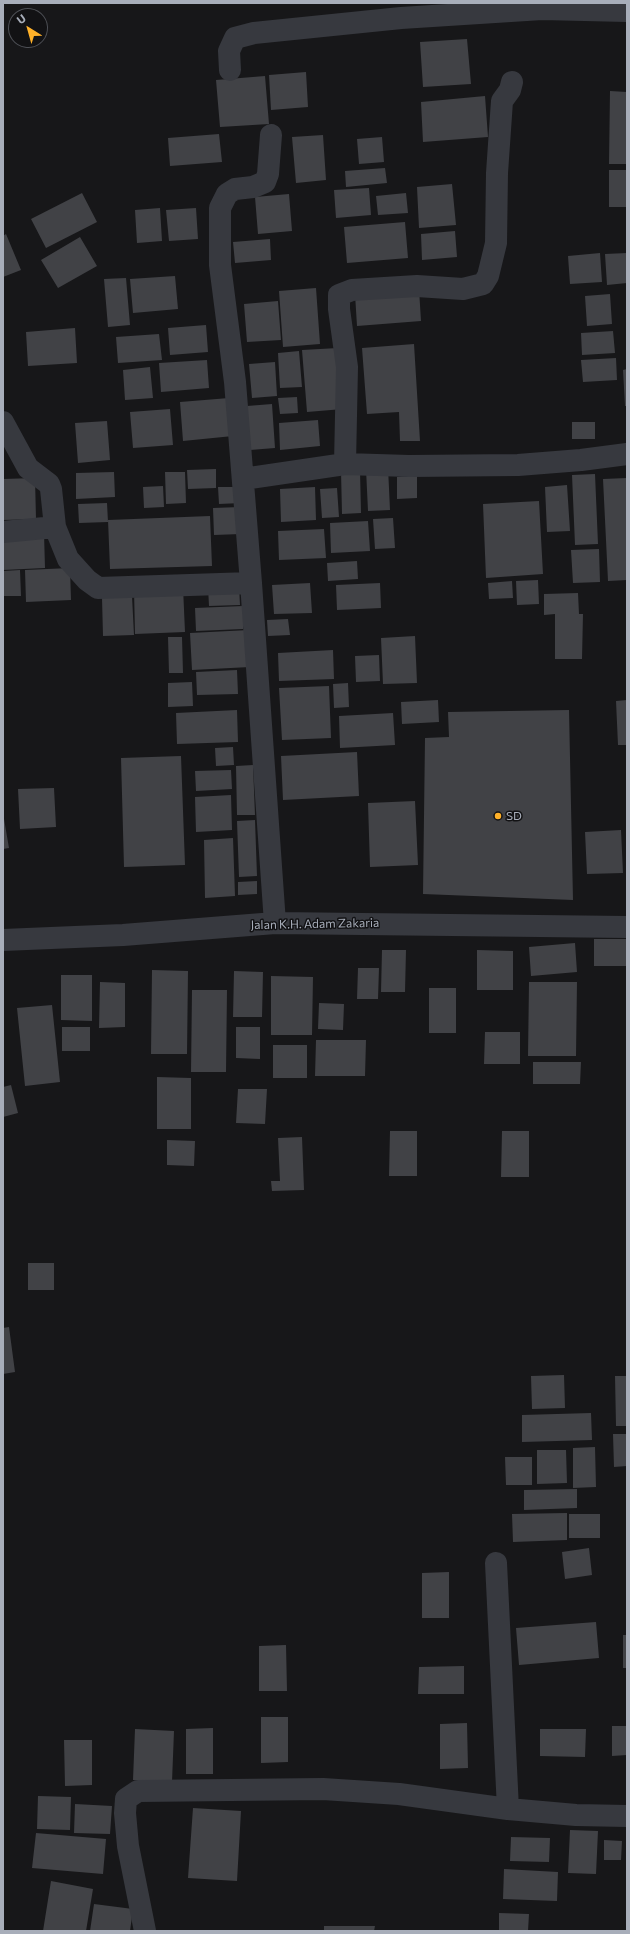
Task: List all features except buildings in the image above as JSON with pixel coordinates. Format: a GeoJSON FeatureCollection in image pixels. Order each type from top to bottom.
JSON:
{"type":"FeatureCollection","features":[{"type":"Feature","properties":{"kind":"street"},"geometry":{"type":"LineString","coordinates":[[230,70],[229,51],[235,38],[254,33],[400,10],[542,6],[627,11]]}},
{"type":"Feature","properties":{"kind":"street"},"geometry":{"type":"LineString","coordinates":[[345,464],[347,367],[338,309],[339,295],[352,290],[417,286],[463,290],[483,284],[488,276],[496,242],[496,173],[502,101],[510,90],[512,82]]}},
{"type":"Feature","properties":{"kind":"street"},"geometry":{"type":"LineString","coordinates":[[271,135],[268,174],[265,182],[227,194],[220,208],[220,265],[235,382],[252,583],[275,923]]}},
{"type":"Feature","properties":{"kind":"street"},"geometry":{"type":"LineString","coordinates":[[3,422],[28,468],[49,484],[51,489],[55,527],[68,559],[87,580],[98,588],[252,583]]}},
{"type":"Feature","properties":{"kind":"street"},"geometry":{"type":"LineString","coordinates":[[243,479],[345,464],[409,466],[518,466],[627,454]]}},
{"type":"Feature","properties":{"kind":"street"},"geometry":{"type":"LineString","coordinates":[[3,532],[55,527]]}},
{"type":"Feature","properties":{"kind":"street","name":"Jalan K.H. Adam Zakaria"},"geometry":{"type":"LineString","coordinates":[[3,940],[123,934],[275,923],[627,927]]}},
{"type":"Feature","properties":{"kind":"street"},"geometry":{"type":"LineString","coordinates":[[496,1563],[508,1808]]}},
{"type":"Feature","properties":{"kind":"street"},"geometry":{"type":"LineString","coordinates":[[146,1931],[128,1846],[125,1813],[126,1799],[138,1790],[323,1789],[398,1794],[576,1815],[627,1816]]}},
{"type":"Feature","properties":{"kind":"place","name":"SD"},"geometry":{"type":"Point","coordinates":[498,816]}}]}
